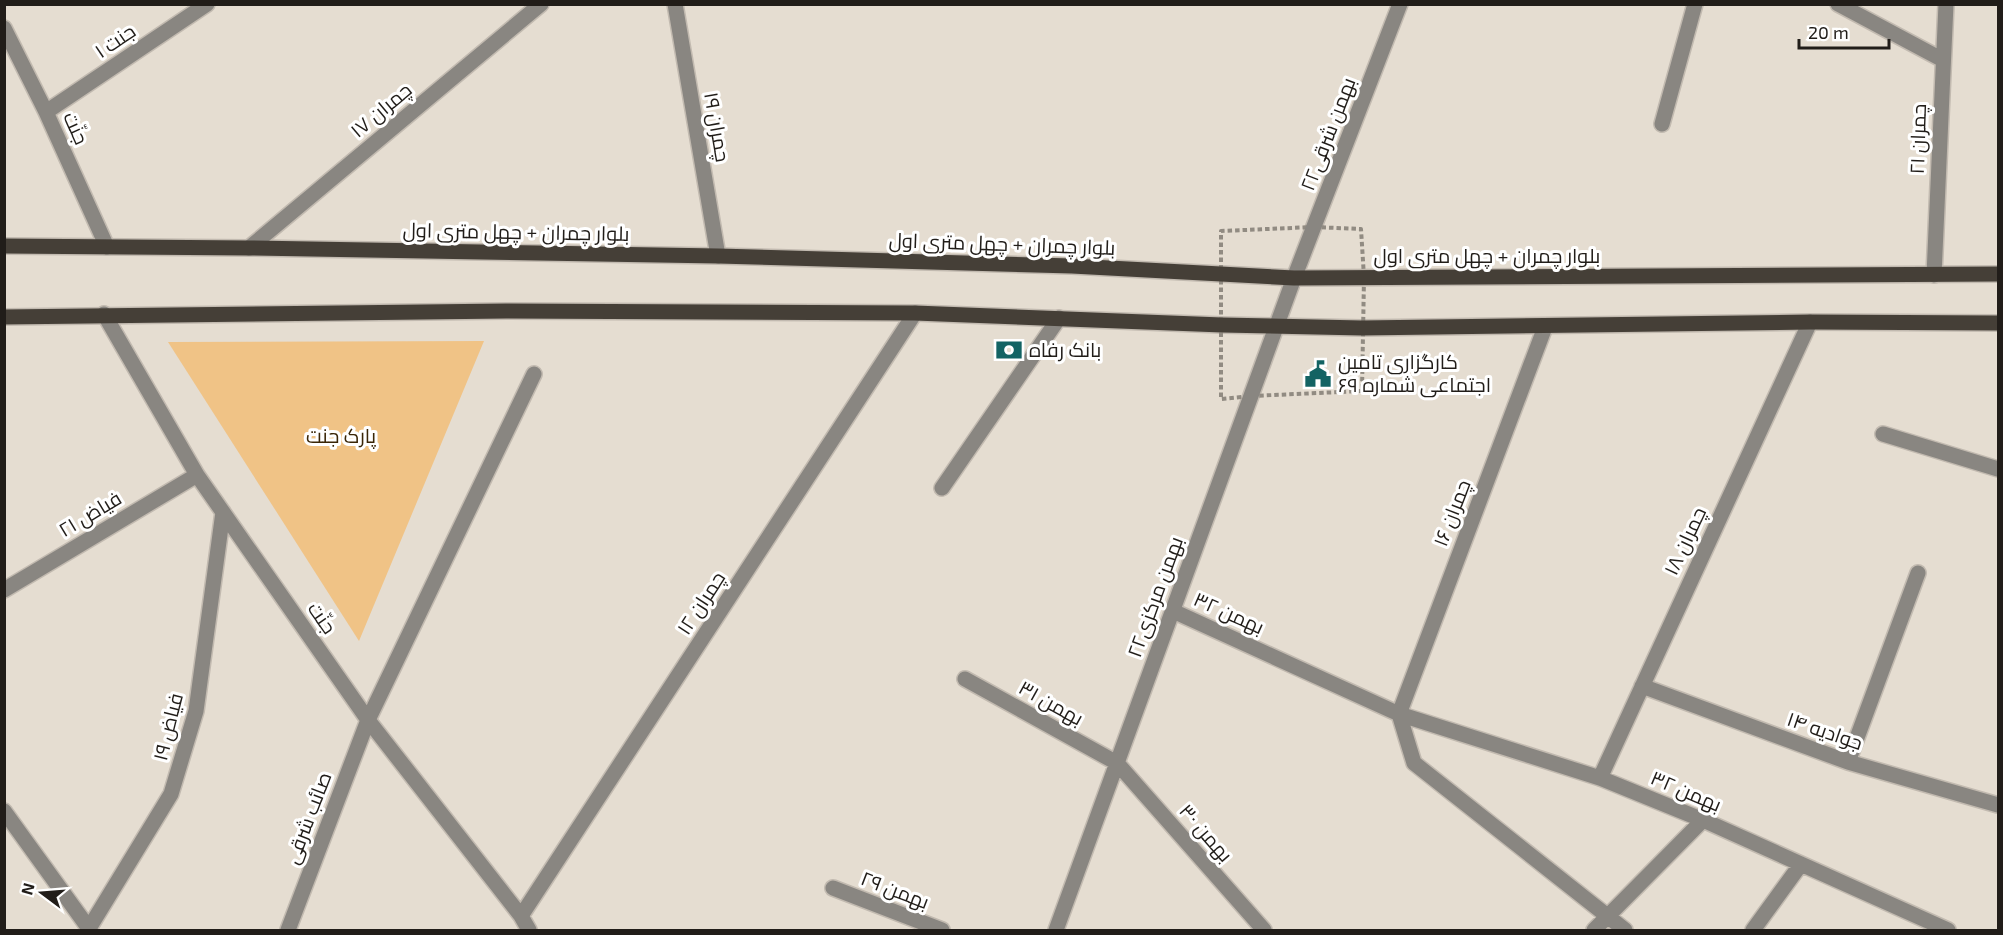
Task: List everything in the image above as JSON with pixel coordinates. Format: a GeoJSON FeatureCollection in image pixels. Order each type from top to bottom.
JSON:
{"type":"FeatureCollection","features":[{"type":"Feature","properties":{"kind":"main road","name":"بلوار چمران + چهل متری اول"},"geometry":{"type":"LineString","coordinates":[[4,246],[718,256],[1072,266],[1294,278],[1998,274]]}},
{"type":"Feature","properties":{"kind":"main road"},"geometry":{"type":"LineString","coordinates":[[4,317],[494,311],[915,313],[1222,326],[1362,328],[1810,322],[1998,323]]}},
{"type":"Feature","properties":{"kind":"street","name":"جنت ۱"},"geometry":{"type":"LineString","coordinates":[[46,112],[207,4]]}},
{"type":"Feature","properties":{"kind":"street","name":"چمران ۱۷"},"geometry":{"type":"LineString","coordinates":[[249,248],[541,4]]}},
{"type":"Feature","properties":{"kind":"street","name":"چمران ۱۹"},"geometry":{"type":"LineString","coordinates":[[675,4],[718,256]]}},
{"type":"Feature","properties":{"kind":"street","name":"۲۲بهمن شرقی"},"geometry":{"type":"LineString","coordinates":[[1294,278],[1400,4]]}},
{"type":"Feature","properties":{"kind":"street"},"geometry":{"type":"LineString","coordinates":[[1662,124],[1695,4]]}},
{"type":"Feature","properties":{"kind":"street"},"geometry":{"type":"LineString","coordinates":[[1838,4],[1943,60]]}},
{"type":"Feature","properties":{"kind":"street","name":"چمران ۲۱"},"geometry":{"type":"LineString","coordinates":[[1934,274],[1946,4]]}},
{"type":"Feature","properties":{"kind":"street","name":"جنّت"},"geometry":{"type":"LineString","coordinates":[[6,34],[46,112],[107,248]]}},
{"type":"Feature","properties":{"kind":"street","name":"۲۲بهمن مرکزی"},"geometry":{"type":"LineString","coordinates":[[1056,930],[1294,278]]}},
{"type":"Feature","properties":{"kind":"street","name":"چمران ۱۲"},"geometry":{"type":"LineString","coordinates":[[521,916],[915,313]]}},
{"type":"Feature","properties":{"kind":"street","name":"جنّت"},"geometry":{"type":"LineString","coordinates":[[104,315],[197,475],[368,720],[521,916],[529,930]]}},
{"type":"Feature","properties":{"kind":"street"},"geometry":{"type":"LineString","coordinates":[[942,488],[1059,318]]}},
{"type":"Feature","properties":{"kind":"street","name":"چمران ۱۸"},"geometry":{"type":"LineString","coordinates":[[1600,778],[1810,322]]}},
{"type":"Feature","properties":{"kind":"street","name":"چمران ۱۶"},"geometry":{"type":"LineString","coordinates":[[1399,714],[1545,327]]}},
{"type":"Feature","properties":{"kind":"street","name":"صائب شرقی"},"geometry":{"type":"LineString","coordinates":[[288,930],[368,720],[534,374]]}},
{"type":"Feature","properties":{"kind":"street"},"geometry":{"type":"LineString","coordinates":[[1883,434],[1998,470]]}},
{"type":"Feature","properties":{"kind":"street","name":"فیاض ۲۱"},"geometry":{"type":"LineString","coordinates":[[4,590],[197,475]]}},
{"type":"Feature","properties":{"kind":"street","name":"فیاض ۱۹"},"geometry":{"type":"LineString","coordinates":[[89,930],[171,794],[196,711],[223,512]]}},
{"type":"Feature","properties":{"kind":"street"},"geometry":{"type":"LineString","coordinates":[[1848,762],[1918,573]]}},
{"type":"Feature","properties":{"kind":"street","name":"بهمن ۳۲"},"geometry":{"type":"LineString","coordinates":[[1173,611],[1399,714],[1600,778],[1703,820],[1948,930]]}},
{"type":"Feature","properties":{"kind":"street","name":"بهمن ۳۱"},"geometry":{"type":"LineString","coordinates":[[965,679],[1117,763]]}},
{"type":"Feature","properties":{"kind":"street","name":"جوادیه ۱۴"},"geometry":{"type":"LineString","coordinates":[[1642,686],[1848,762],[1998,805]]}},
{"type":"Feature","properties":{"kind":"street"},"geometry":{"type":"LineString","coordinates":[[1399,714],[1414,763],[1624,930]]}},
{"type":"Feature","properties":{"kind":"street","name":"بهمن ۳۰"},"geometry":{"type":"LineString","coordinates":[[1117,763],[1264,930]]}},
{"type":"Feature","properties":{"kind":"street"},"geometry":{"type":"LineString","coordinates":[[4,811],[89,930]]}},
{"type":"Feature","properties":{"kind":"street"},"geometry":{"type":"LineString","coordinates":[[1594,930],[1703,820]]}},
{"type":"Feature","properties":{"kind":"street"},"geometry":{"type":"LineString","coordinates":[[1753,930],[1801,864]]}},
{"type":"Feature","properties":{"kind":"street","name":"بهمن ۲۹"},"geometry":{"type":"LineString","coordinates":[[833,888],[942,930]]}},
{"type":"Feature","properties":{"kind":"green space","name":"پارک جنت"},"geometry":{"type":"Polygon","coordinates":[[[484,341],[359,641],[168,342],[484,341]]]}},
{"type":"Feature","properties":{"kind":"place","name":"بانک رفاه"},"geometry":{"type":"Point","coordinates":[1009,350]}},
{"type":"Feature","properties":{"kind":"place","name":"کارگزاری تامین اجتماعی شماره ۶۹"},"geometry":{"type":"Point","coordinates":[1318,374]}}]}
